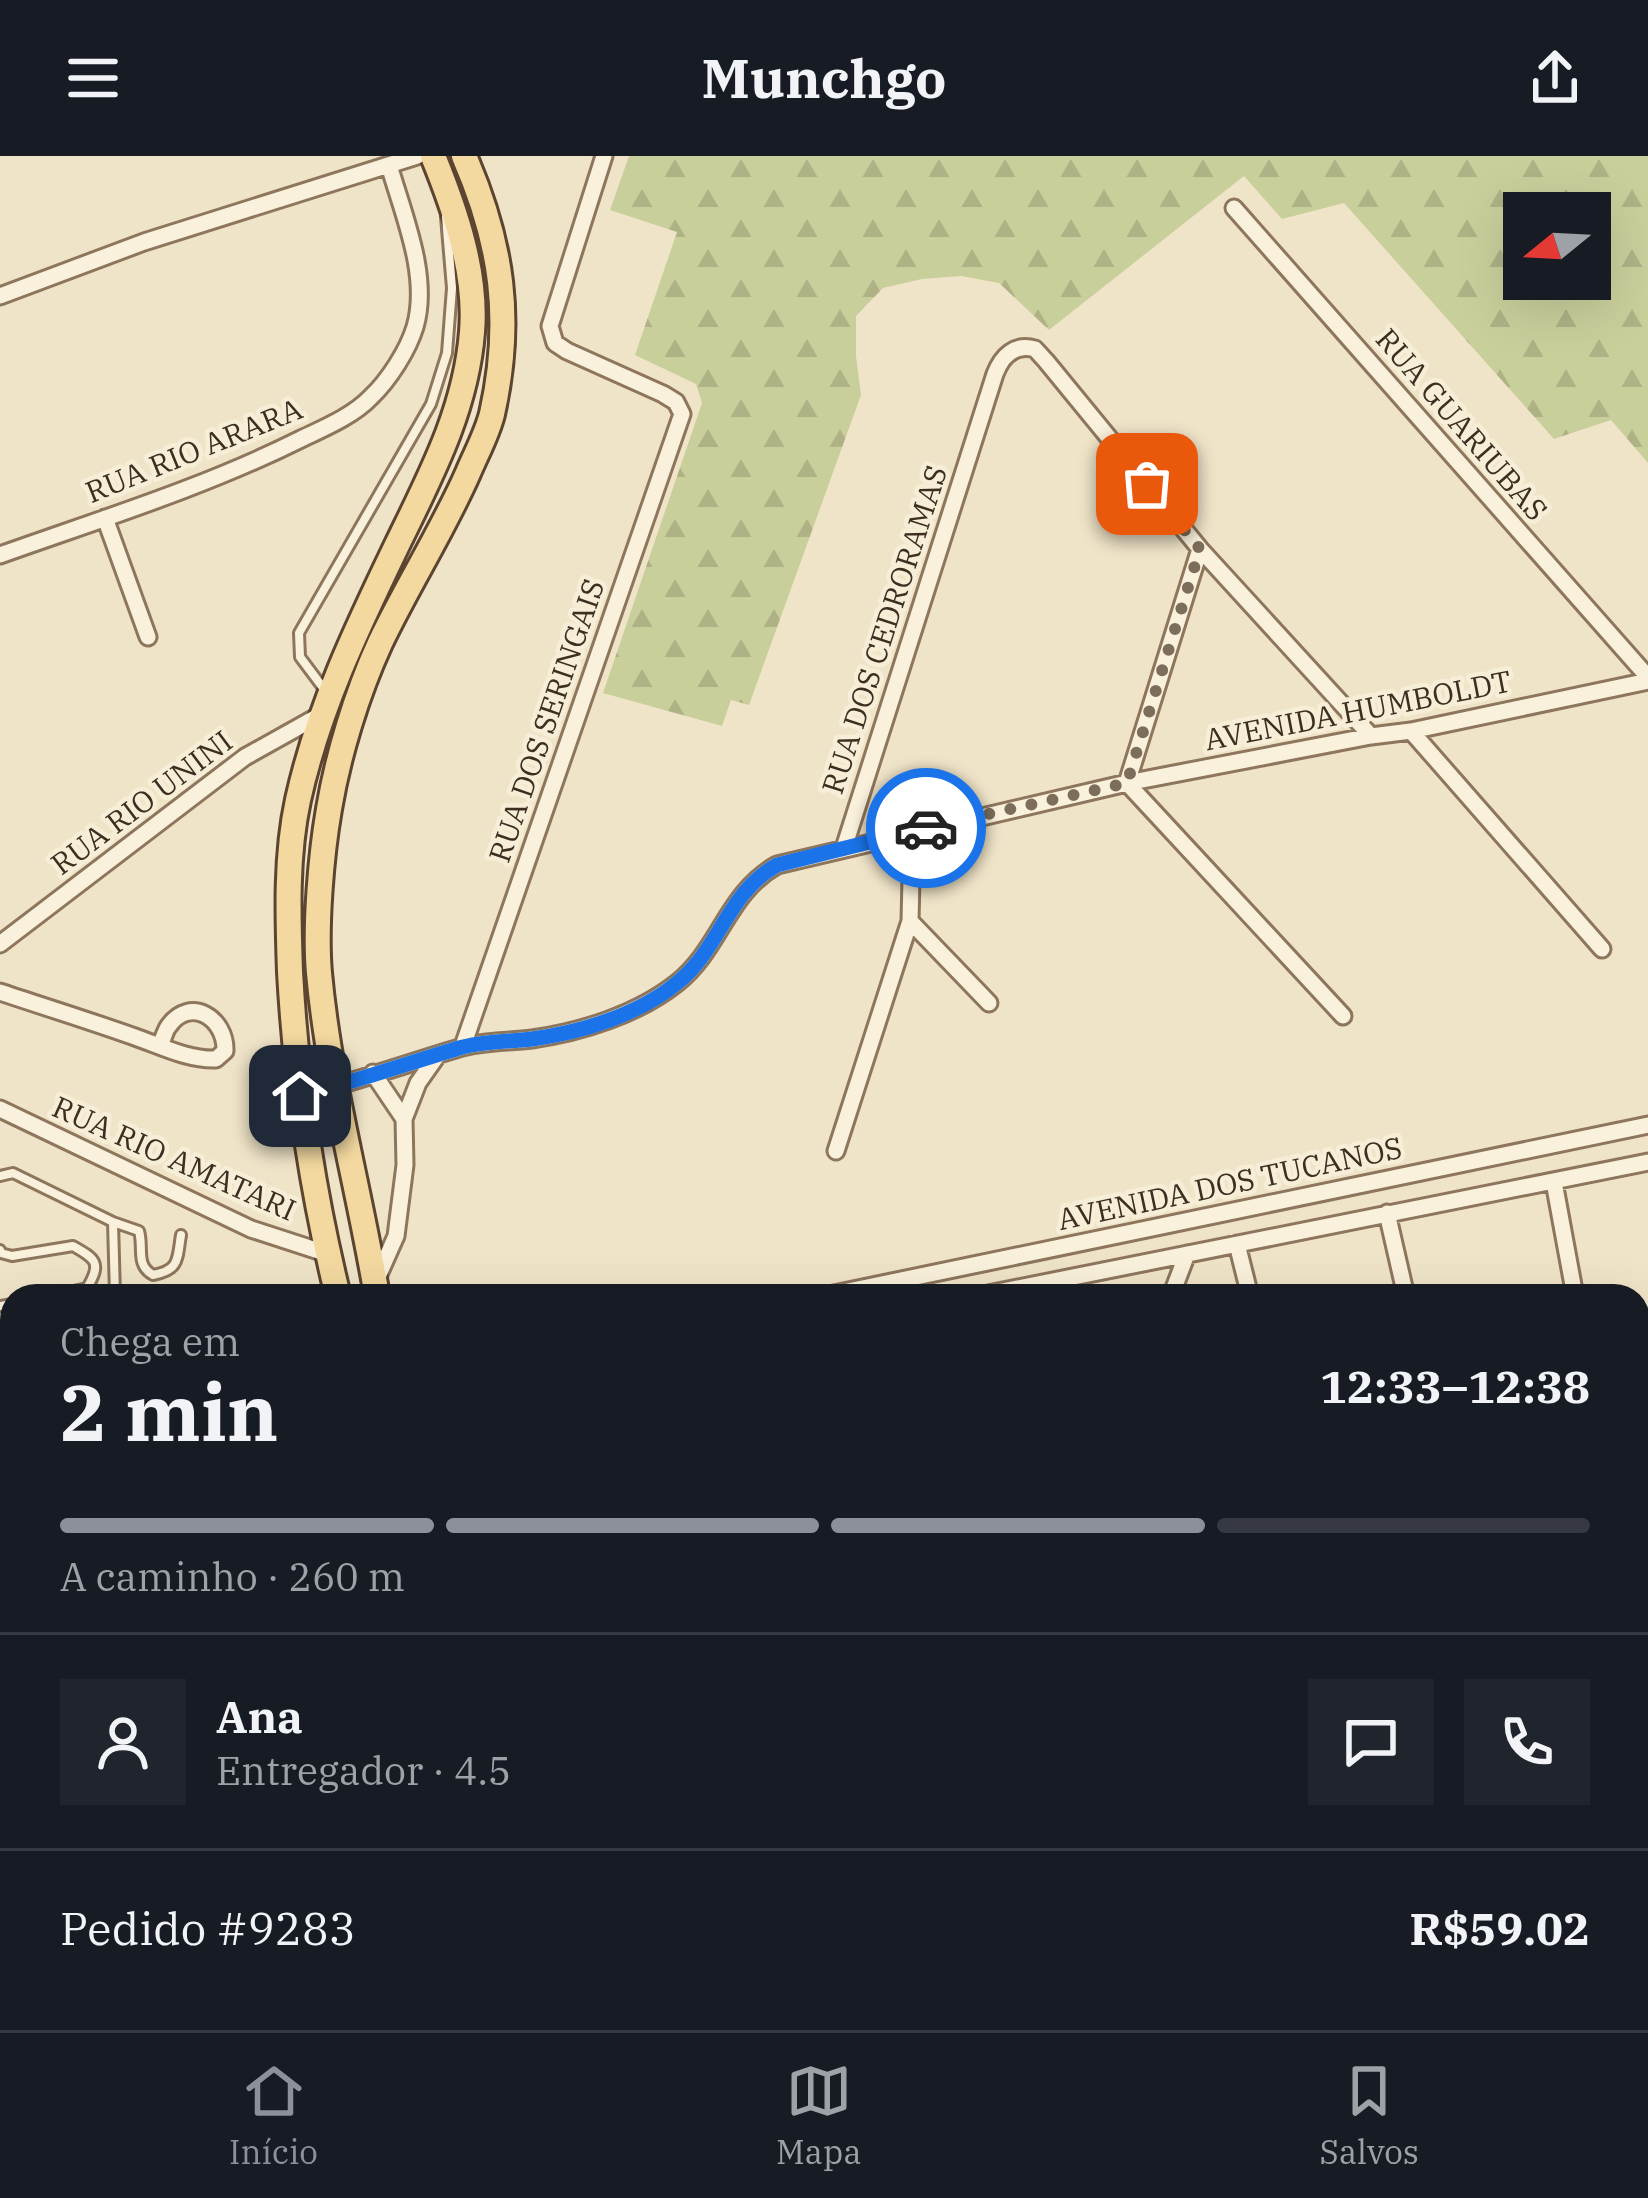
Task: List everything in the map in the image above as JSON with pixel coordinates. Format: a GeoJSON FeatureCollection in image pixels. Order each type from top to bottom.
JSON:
{"type":"FeatureCollection","features":[{"type":"Feature","properties":{"kind":"main road"},"geometry":{"type":"LineString","coordinates":[[335,1284],[300,1096],[288,925],[291,854],[298,803],[325,704],[346,650],[439,461],[458,408],[472,333],[471,278],[433,156]]}},
{"type":"Feature","properties":{"kind":"main road"},"geometry":{"type":"LineString","coordinates":[[375,1284],[328,1046],[318,967],[321,881],[329,808],[346,738],[379,645],[452,511],[491,417],[502,346],[503,290],[484,201],[464,156]]}},
{"type":"Feature","properties":{"kind":"street"},"geometry":{"type":"LineString","coordinates":[[0,296],[144,242],[417,156]]}},
{"type":"Feature","properties":{"kind":"street","name":"RUA DOS SERINGAIS"},"geometry":{"type":"LineString","coordinates":[[463,1046],[682,414],[676,402],[663,394],[555,343],[550,326],[604,156]]}},
{"type":"Feature","properties":{"kind":"street","name":"RUA RIO ARARA"},"geometry":{"type":"LineString","coordinates":[[0,555],[261,459],[334,423],[371,398],[415,328],[419,293],[389,165]]}},
{"type":"Feature","properties":{"kind":"street","name":"RUA GUARIUBAS"},"geometry":{"type":"LineString","coordinates":[[1234,208],[1648,679]]}},
{"type":"Feature","properties":{"kind":"street","name":"RUA DOS CEDRORAMAS"},"geometry":{"type":"LineString","coordinates":[[844,848],[998,367],[1009,351],[1035,349],[1200,549]]}},
{"type":"Feature","properties":{"kind":"street"},"geometry":{"type":"LineString","coordinates":[[105,518],[148,637]]}},
{"type":"Feature","properties":{"kind":"street"},"geometry":{"type":"LineString","coordinates":[[1200,549],[1371,736]]}},
{"type":"Feature","properties":{"kind":"street"},"geometry":{"type":"LineString","coordinates":[[1200,549],[1127,783],[1343,1016]]}},
{"type":"Feature","properties":{"kind":"street","name":"AVENIDA HUMBOLDT"},"geometry":{"type":"LineString","coordinates":[[300,1096],[463,1046],[537,1038],[603,1022],[640,1007],[677,984],[700,962],[736,902],[757,876],[777,865],[1127,783],[1411,731],[1648,679]]}},
{"type":"Feature","properties":{"kind":"street","name":"RUA RIO UNINI"},"geometry":{"type":"LineString","coordinates":[[0,944],[245,757],[325,704]]}},
{"type":"Feature","properties":{"kind":"street"},"geometry":{"type":"LineString","coordinates":[[1411,731],[1602,950]]}},
{"type":"Feature","properties":{"kind":"street"},"geometry":{"type":"LineString","coordinates":[[836,1151],[910,921],[911,879],[887,838]]}},
{"type":"Feature","properties":{"kind":"street"},"geometry":{"type":"LineString","coordinates":[[910,921],[989,1003]]}},
{"type":"Feature","properties":{"kind":"street"},"geometry":{"type":"LineString","coordinates":[[0,992],[160,1046]]}},
{"type":"Feature","properties":{"kind":"street"},"geometry":{"type":"LineString","coordinates":[[378,1284],[396,1236],[405,1165],[404,1118],[418,1082],[437,1056]]}},
{"type":"Feature","properties":{"kind":"street"},"geometry":{"type":"LineString","coordinates":[[373,1073],[404,1118]]}},
{"type":"Feature","properties":{"kind":"street","name":"RUA RIO AMATARI"},"geometry":{"type":"LineString","coordinates":[[0,1109],[251,1228],[328,1254]]}},
{"type":"Feature","properties":{"kind":"street","name":"AVENIDA DOS TUCANOS"},"geometry":{"type":"LineString","coordinates":[[882,1284],[1648,1125]]}},
{"type":"Feature","properties":{"kind":"street"},"geometry":{"type":"LineString","coordinates":[[1038,1284],[1648,1162]]}},
{"type":"Feature","properties":{"kind":"street"},"geometry":{"type":"LineString","coordinates":[[1554,1182],[1573,1284]]}},
{"type":"Feature","properties":{"kind":"street"},"geometry":{"type":"LineString","coordinates":[[1387,1213],[1403,1284]]}},
{"type":"Feature","properties":{"kind":"street"},"geometry":{"type":"LineString","coordinates":[[1237,1244],[1247,1284]]}},
{"type":"Feature","properties":{"kind":"street"},"geometry":{"type":"LineString","coordinates":[[1176,1284],[1187,1254]]}},
{"type":"Feature","properties":{"kind":"lane"},"geometry":{"type":"LineString","coordinates":[[325,704],[300,657],[299,633],[431,404],[447,353],[452,288],[444,184]]}},
{"type":"Feature","properties":{"kind":"lane"},"geometry":{"type":"LineString","coordinates":[[0,1176],[13,1173],[139,1231],[141,1262],[153,1275],[167,1273],[176,1264],[181,1235]]}},
{"type":"Feature","properties":{"kind":"lane"},"geometry":{"type":"LineString","coordinates":[[113,1222],[115,1284]]}},
{"type":"Feature","properties":{"kind":"lane"},"geometry":{"type":"LineString","coordinates":[[0,1250],[12,1256],[73,1246],[95,1264],[89,1284]]}},
{"type":"Feature","properties":{"kind":"green space"},"geometry":{"type":"Polygon","coordinates":[[[629,156],[1648,156],[1648,463],[1611,420],[1554,439],[1344,203],[1282,219],[1244,176],[1049,330],[999,283],[961,276],[883,288],[856,316],[861,395],[749,705],[731,700],[722,726],[603,693],[702,403],[696,384],[635,355],[677,232],[610,210],[629,156]]]}},
{"type":"Feature","properties":{"kind":"way so far"},"geometry":{"type":"LineString","coordinates":[[926,828],[1127,783],[1200,549],[1147,484]]}},
{"type":"Feature","properties":{"kind":"route"},"geometry":{"type":"LineString","coordinates":[[300,1096],[463,1046],[537,1038],[603,1022],[640,1007],[677,984],[700,962],[757,876],[777,865],[926,828]]}}]}
